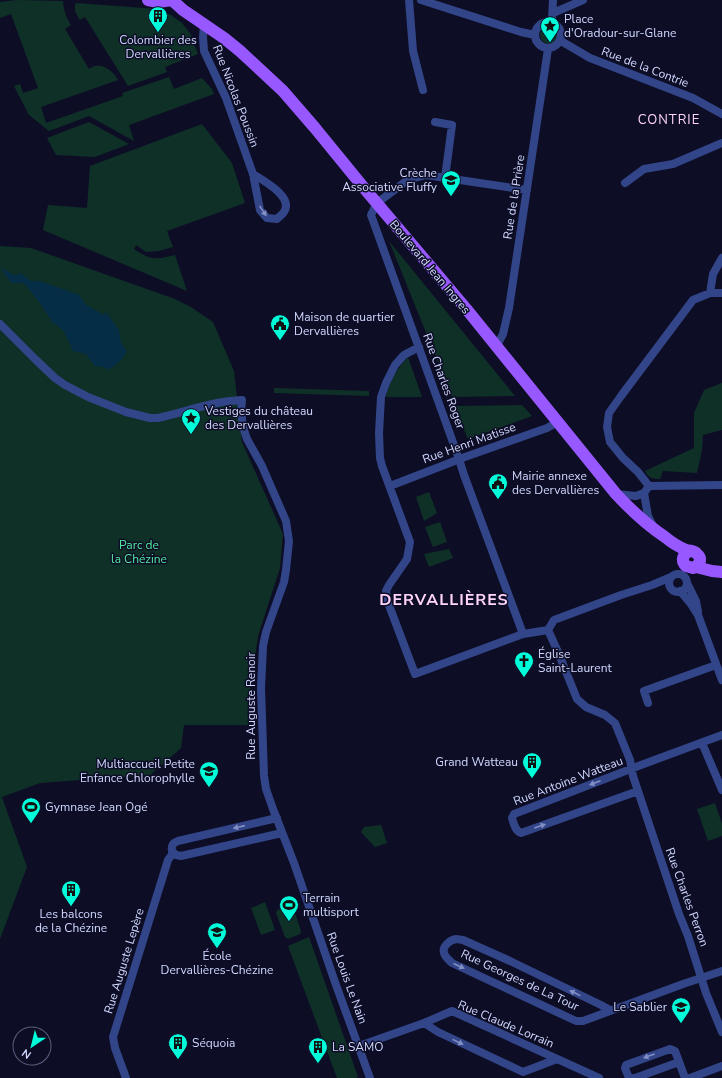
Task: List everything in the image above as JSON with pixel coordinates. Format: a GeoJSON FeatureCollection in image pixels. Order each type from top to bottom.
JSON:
{"type":"FeatureCollection","features":[{"type":"Feature","properties":{"kind":"main road"},"geometry":{"type":"LineString","coordinates":[[148,0],[158,2],[172,0]]}},
{"type":"Feature","properties":{"kind":"main road","name":"Boulevard Jean Ingres"},"geometry":{"type":"LineString","coordinates":[[172,0],[183,10],[224,38],[240,51],[283,91],[616,494],[636,514],[659,533],[681,548],[691,561],[722,572]]}},
{"type":"Feature","properties":{"kind":"street"},"geometry":{"type":"LineString","coordinates":[[409,0],[413,51],[422,90]]}},
{"type":"Feature","properties":{"kind":"street"},"geometry":{"type":"LineString","coordinates":[[421,0],[521,32],[535,35]]}},
{"type":"Feature","properties":{"kind":"street"},"geometry":{"type":"LineString","coordinates":[[552,22],[553,0]]}},
{"type":"Feature","properties":{"kind":"street"},"geometry":{"type":"LineString","coordinates":[[553,13],[582,0]]}},
{"type":"Feature","properties":{"kind":"street"},"geometry":{"type":"LineString","coordinates":[[552,22],[558,26],[560,30],[562,35],[561,41],[556,46],[548,49],[543,48],[536,40],[536,29],[540,24],[552,22]]}},
{"type":"Feature","properties":{"kind":"street","name":"Rue Nicolas Poussin"},"geometry":{"type":"LineString","coordinates":[[204,25],[204,51],[226,98],[254,174],[260,210],[267,218],[277,219],[285,212],[286,202],[281,193],[254,174]]}},
{"type":"Feature","properties":{"kind":"street","name":"Rue de la Contrie"},"geometry":{"type":"LineString","coordinates":[[561,41],[590,58],[693,98],[722,114]]}},
{"type":"Feature","properties":{"kind":"street","name":"Rue de la Prière"},"geometry":{"type":"LineString","coordinates":[[496,347],[504,334],[506,325],[548,49]]}},
{"type":"Feature","properties":{"kind":"street"},"geometry":{"type":"LineString","coordinates":[[434,122],[452,125],[445,178]]}},
{"type":"Feature","properties":{"kind":"street"},"geometry":{"type":"LineString","coordinates":[[625,183],[644,169],[673,164],[722,143]]}},
{"type":"Feature","properties":{"kind":"street"},"geometry":{"type":"LineString","coordinates":[[377,203],[409,179],[426,175],[527,190]]}},
{"type":"Feature","properties":{"kind":"street","name":"Rue Charles Roger"},"geometry":{"type":"LineString","coordinates":[[377,203],[371,216],[523,634]]}},
{"type":"Feature","properties":{"kind":"street"},"geometry":{"type":"LineString","coordinates":[[710,293],[713,274],[722,258]]}},
{"type":"Feature","properties":{"kind":"street"},"geometry":{"type":"LineString","coordinates":[[649,486],[610,442],[607,427],[609,413],[692,300],[710,293],[722,293]]}},
{"type":"Feature","properties":{"kind":"street","name":"Rue Auguste Renoir"},"geometry":{"type":"LineString","coordinates":[[0,324],[55,378],[65,385],[88,397],[126,412],[150,418],[158,418],[207,405],[231,400],[242,400],[241,410],[243,428],[247,439],[262,466],[286,522],[289,541],[284,582],[266,632],[263,646],[261,688],[264,776],[266,789],[277,818]]}},
{"type":"Feature","properties":{"kind":"street"},"geometry":{"type":"LineString","coordinates":[[419,347],[404,355],[395,365],[381,397],[379,418],[379,451],[382,466],[410,542],[407,559],[386,591],[387,600],[415,674],[523,634],[548,630],[554,620],[621,594],[652,585],[674,575],[683,575],[696,601],[698,615],[722,680]]}},
{"type":"Feature","properties":{"kind":"street","name":"Rue Henri Matisse"},"geometry":{"type":"LineString","coordinates":[[390,486],[459,459],[547,428],[558,422]]}},
{"type":"Feature","properties":{"kind":"street"},"geometry":{"type":"LineString","coordinates":[[649,486],[722,485]]}},
{"type":"Feature","properties":{"kind":"street"},"geometry":{"type":"LineString","coordinates":[[616,494],[636,496],[644,493],[649,486]]}},
{"type":"Feature","properties":{"kind":"street"},"geometry":{"type":"LineString","coordinates":[[644,493],[648,516],[659,533]]}},
{"type":"Feature","properties":{"kind":"street"},"geometry":{"type":"LineString","coordinates":[[670,587],[669,582],[674,575],[691,561]]}},
{"type":"Feature","properties":{"kind":"street"},"geometry":{"type":"LineString","coordinates":[[652,585],[670,587],[674,591],[680,591],[685,588],[691,561]]}},
{"type":"Feature","properties":{"kind":"street"},"geometry":{"type":"LineString","coordinates":[[680,591],[698,615]]}},
{"type":"Feature","properties":{"kind":"street","name":"Rue Charles Perron"},"geometry":{"type":"LineString","coordinates":[[548,630],[577,699],[586,707],[605,715],[614,723],[630,760],[638,791],[679,914],[688,936],[706,993],[722,1032]]}},
{"type":"Feature","properties":{"kind":"street"},"geometry":{"type":"LineString","coordinates":[[648,703],[644,691],[716,665]]}},
{"type":"Feature","properties":{"kind":"street","name":"Rue Antoine Watteau"},"geometry":{"type":"LineString","coordinates":[[638,791],[521,833],[516,830],[512,818],[514,814],[722,735]]}},
{"type":"Feature","properties":{"kind":"street"},"geometry":{"type":"LineString","coordinates":[[702,743],[722,790]]}},
{"type":"Feature","properties":{"kind":"street","name":"Rue Louis Le Nain"},"geometry":{"type":"LineString","coordinates":[[277,818],[370,1078]]}},
{"type":"Feature","properties":{"kind":"street","name":"Rue Auguste Lepère"},"geometry":{"type":"LineString","coordinates":[[126,1078],[115,1048],[113,1037],[168,860],[173,853],[172,846],[174,842],[277,818]]}},
{"type":"Feature","properties":{"kind":"street"},"geometry":{"type":"LineString","coordinates":[[173,853],[176,856],[181,856],[282,833]]}},
{"type":"Feature","properties":{"kind":"street","name":"Rue Georges de La Tour"},"geometry":{"type":"LineString","coordinates":[[610,1010],[510,961],[463,940],[455,939],[447,943],[444,947],[444,952],[447,958],[452,963],[576,1021],[583,1021],[610,1010],[722,971]]}},
{"type":"Feature","properties":{"kind":"street","name":"Rue Claude Lorrain"},"geometry":{"type":"LineString","coordinates":[[359,1046],[452,1012],[599,1078]]}},
{"type":"Feature","properties":{"kind":"street","name":"Rue Claude Lorrain"},"geometry":{"type":"LineString","coordinates":[[424,1023],[438,1032],[523,1072],[557,1059]]}},
{"type":"Feature","properties":{"kind":"street"},"geometry":{"type":"LineString","coordinates":[[631,1078],[629,1078],[625,1068],[626,1064],[670,1049],[675,1051],[685,1078]]}},
{"type":"Feature","properties":{"kind":"street"},"geometry":{"type":"LineString","coordinates":[[635,1078],[679,1062]]}},
{"type":"Feature","properties":{"kind":"street"},"geometry":{"type":"LineString","coordinates":[[690,1078],[722,1066]]}},
{"type":"Feature","properties":{"kind":"green space"},"geometry":{"type":"Polygon","coordinates":[[[17,0],[63,1],[66,14],[71,25],[65,29],[89,69],[95,66],[106,67],[118,80],[41,107],[46,123],[123,96],[122,93],[169,77],[174,89],[202,78],[212,89],[214,94],[129,125],[134,141],[89,116],[49,131],[29,115],[14,86],[20,84],[23,93],[38,88],[11,14],[0,18],[0,2],[17,0]]]}},
{"type":"Feature","properties":{"kind":"green space"},"geometry":{"type":"Polygon","coordinates":[[[76,3],[157,9],[171,15],[182,23],[190,33],[198,54],[165,67],[167,72],[128,86],[85,17],[80,20],[76,14],[76,3]]]}},
{"type":"Feature","properties":{"kind":"green space"},"geometry":{"type":"Polygon","coordinates":[[[549,26],[555,29],[558,35],[555,41],[549,44],[543,41],[540,35],[543,29],[549,26]]]}},
{"type":"Feature","properties":{"kind":"green space"},"geometry":{"type":"Polygon","coordinates":[[[89,122],[129,144],[95,157],[56,155],[47,138],[89,122]]]}},
{"type":"Feature","properties":{"kind":"green space"},"geometry":{"type":"Polygon","coordinates":[[[202,124],[232,163],[245,203],[167,231],[173,247],[159,251],[146,252],[136,245],[134,249],[153,258],[163,258],[175,255],[187,291],[43,230],[48,205],[87,208],[90,166],[202,124]]]}},
{"type":"Feature","properties":{"kind":"green space"},"geometry":{"type":"Polygon","coordinates":[[[389,241],[515,396],[452,397],[389,241]]]}},
{"type":"Feature","properties":{"kind":"green space","name":"Parc de la Chézine"},"geometry":{"type":"Polygon","coordinates":[[[0,246],[31,248],[175,299],[191,307],[213,322],[234,371],[242,442],[283,534],[280,568],[258,636],[249,698],[249,725],[184,725],[181,748],[150,775],[40,783],[2,797],[27,867],[0,939],[0,246]]]}},
{"type":"Feature","properties":{"kind":"green space"},"geometry":{"type":"Polygon","coordinates":[[[408,357],[422,397],[386,397],[389,385],[400,366],[408,357]]]}},
{"type":"Feature","properties":{"kind":"green space"},"geometry":{"type":"Polygon","coordinates":[[[722,383],[722,430],[703,435],[702,450],[697,473],[663,471],[660,479],[649,477],[645,471],[694,448],[694,413],[704,390],[722,383]]]}},
{"type":"Feature","properties":{"kind":"green space"},"geometry":{"type":"Polygon","coordinates":[[[274,388],[369,391],[369,396],[274,393],[274,388]]]}},
{"type":"Feature","properties":{"kind":"green space"},"geometry":{"type":"Polygon","coordinates":[[[522,405],[532,416],[468,439],[454,406],[522,405]]]}},
{"type":"Feature","properties":{"kind":"green space"},"geometry":{"type":"Polygon","coordinates":[[[429,492],[437,513],[424,521],[416,497],[429,492]]]}},
{"type":"Feature","properties":{"kind":"green space"},"geometry":{"type":"Polygon","coordinates":[[[440,522],[447,542],[433,547],[425,527],[440,522]]]}},
{"type":"Feature","properties":{"kind":"green space"},"geometry":{"type":"Polygon","coordinates":[[[449,549],[453,558],[429,567],[424,554],[449,549]]]}},
{"type":"Feature","properties":{"kind":"green space"},"geometry":{"type":"Polygon","coordinates":[[[715,803],[722,824],[722,836],[708,841],[697,809],[715,803]]]}},
{"type":"Feature","properties":{"kind":"green space"},"geometry":{"type":"Polygon","coordinates":[[[381,825],[387,843],[375,847],[361,832],[364,827],[381,825]]]}},
{"type":"Feature","properties":{"kind":"green space"},"geometry":{"type":"Polygon","coordinates":[[[265,902],[275,930],[261,935],[251,908],[265,902]]]}},
{"type":"Feature","properties":{"kind":"green space","name":"Terrain multisport"},"geometry":{"type":"Polygon","coordinates":[[[290,906],[293,907],[301,931],[300,934],[288,939],[285,937],[276,913],[277,910],[290,906]]]}},
{"type":"Feature","properties":{"kind":"green space"},"geometry":{"type":"Polygon","coordinates":[[[309,937],[358,1077],[337,1078],[288,946],[309,937]]]}},
{"type":"Feature","properties":{"kind":"water"},"geometry":{"type":"Polygon","coordinates":[[[0,267],[15,276],[20,273],[31,281],[40,281],[79,295],[86,305],[104,315],[106,312],[119,330],[121,343],[127,351],[123,357],[116,365],[107,370],[104,367],[95,366],[86,354],[73,351],[64,331],[52,322],[40,303],[24,283],[11,283],[0,267]]]}},
{"type":"Feature","properties":{"kind":"place","name":"Colombier des Dervallières"},"geometry":{"type":"Point","coordinates":[158,33]}},
{"type":"Feature","properties":{"kind":"place","name":"Place d'Oradour-sur-Glane"},"geometry":{"type":"Point","coordinates":[550,43]}},
{"type":"Feature","properties":{"kind":"place","name":"Crèche Associative Fluffy"},"geometry":{"type":"Point","coordinates":[451,197]}},
{"type":"Feature","properties":{"kind":"place","name":"Maison de quartier Dervallières"},"geometry":{"type":"Point","coordinates":[280,341]}},
{"type":"Feature","properties":{"kind":"place","name":"Vestiges du château des Dervallières"},"geometry":{"type":"Point","coordinates":[191,435]}},
{"type":"Feature","properties":{"kind":"place","name":"Mairie annexe des Dervallières"},"geometry":{"type":"Point","coordinates":[498,500]}},
{"type":"Feature","properties":{"kind":"place","name":"Église Saint-Laurent"},"geometry":{"type":"Point","coordinates":[524,678]}},
{"type":"Feature","properties":{"kind":"place","name":"Grand Watteau"},"geometry":{"type":"Point","coordinates":[532,779]}},
{"type":"Feature","properties":{"kind":"place","name":"Multiaccueil Petite Enfance Chlorophylle"},"geometry":{"type":"Point","coordinates":[209,788]}},
{"type":"Feature","properties":{"kind":"place","name":"Gymnase Jean Ogé"},"geometry":{"type":"Point","coordinates":[31,824]}},
{"type":"Feature","properties":{"kind":"place","name":"Les balcons de la Chézine"},"geometry":{"type":"Point","coordinates":[71,907]}},
{"type":"Feature","properties":{"kind":"place","name":"Terrain multisport"},"geometry":{"type":"Point","coordinates":[289,922]}},
{"type":"Feature","properties":{"kind":"place","name":"École Dervallières-Chézine"},"geometry":{"type":"Point","coordinates":[217,949]}},
{"type":"Feature","properties":{"kind":"place","name":"Le Sablier"},"geometry":{"type":"Point","coordinates":[681,1024]}},
{"type":"Feature","properties":{"kind":"place","name":"Séquoia"},"geometry":{"type":"Point","coordinates":[178,1060]}},
{"type":"Feature","properties":{"kind":"place","name":"La SAMO"},"geometry":{"type":"Point","coordinates":[318,1064]}},
{"type":"Feature","properties":{"kind":"district","name":"CONTRIE"},"geometry":{"type":"Point","coordinates":[669,119]}},
{"type":"Feature","properties":{"kind":"district","name":"DERVALLIÈRES"},"geometry":{"type":"Point","coordinates":[444,599]}}]}
